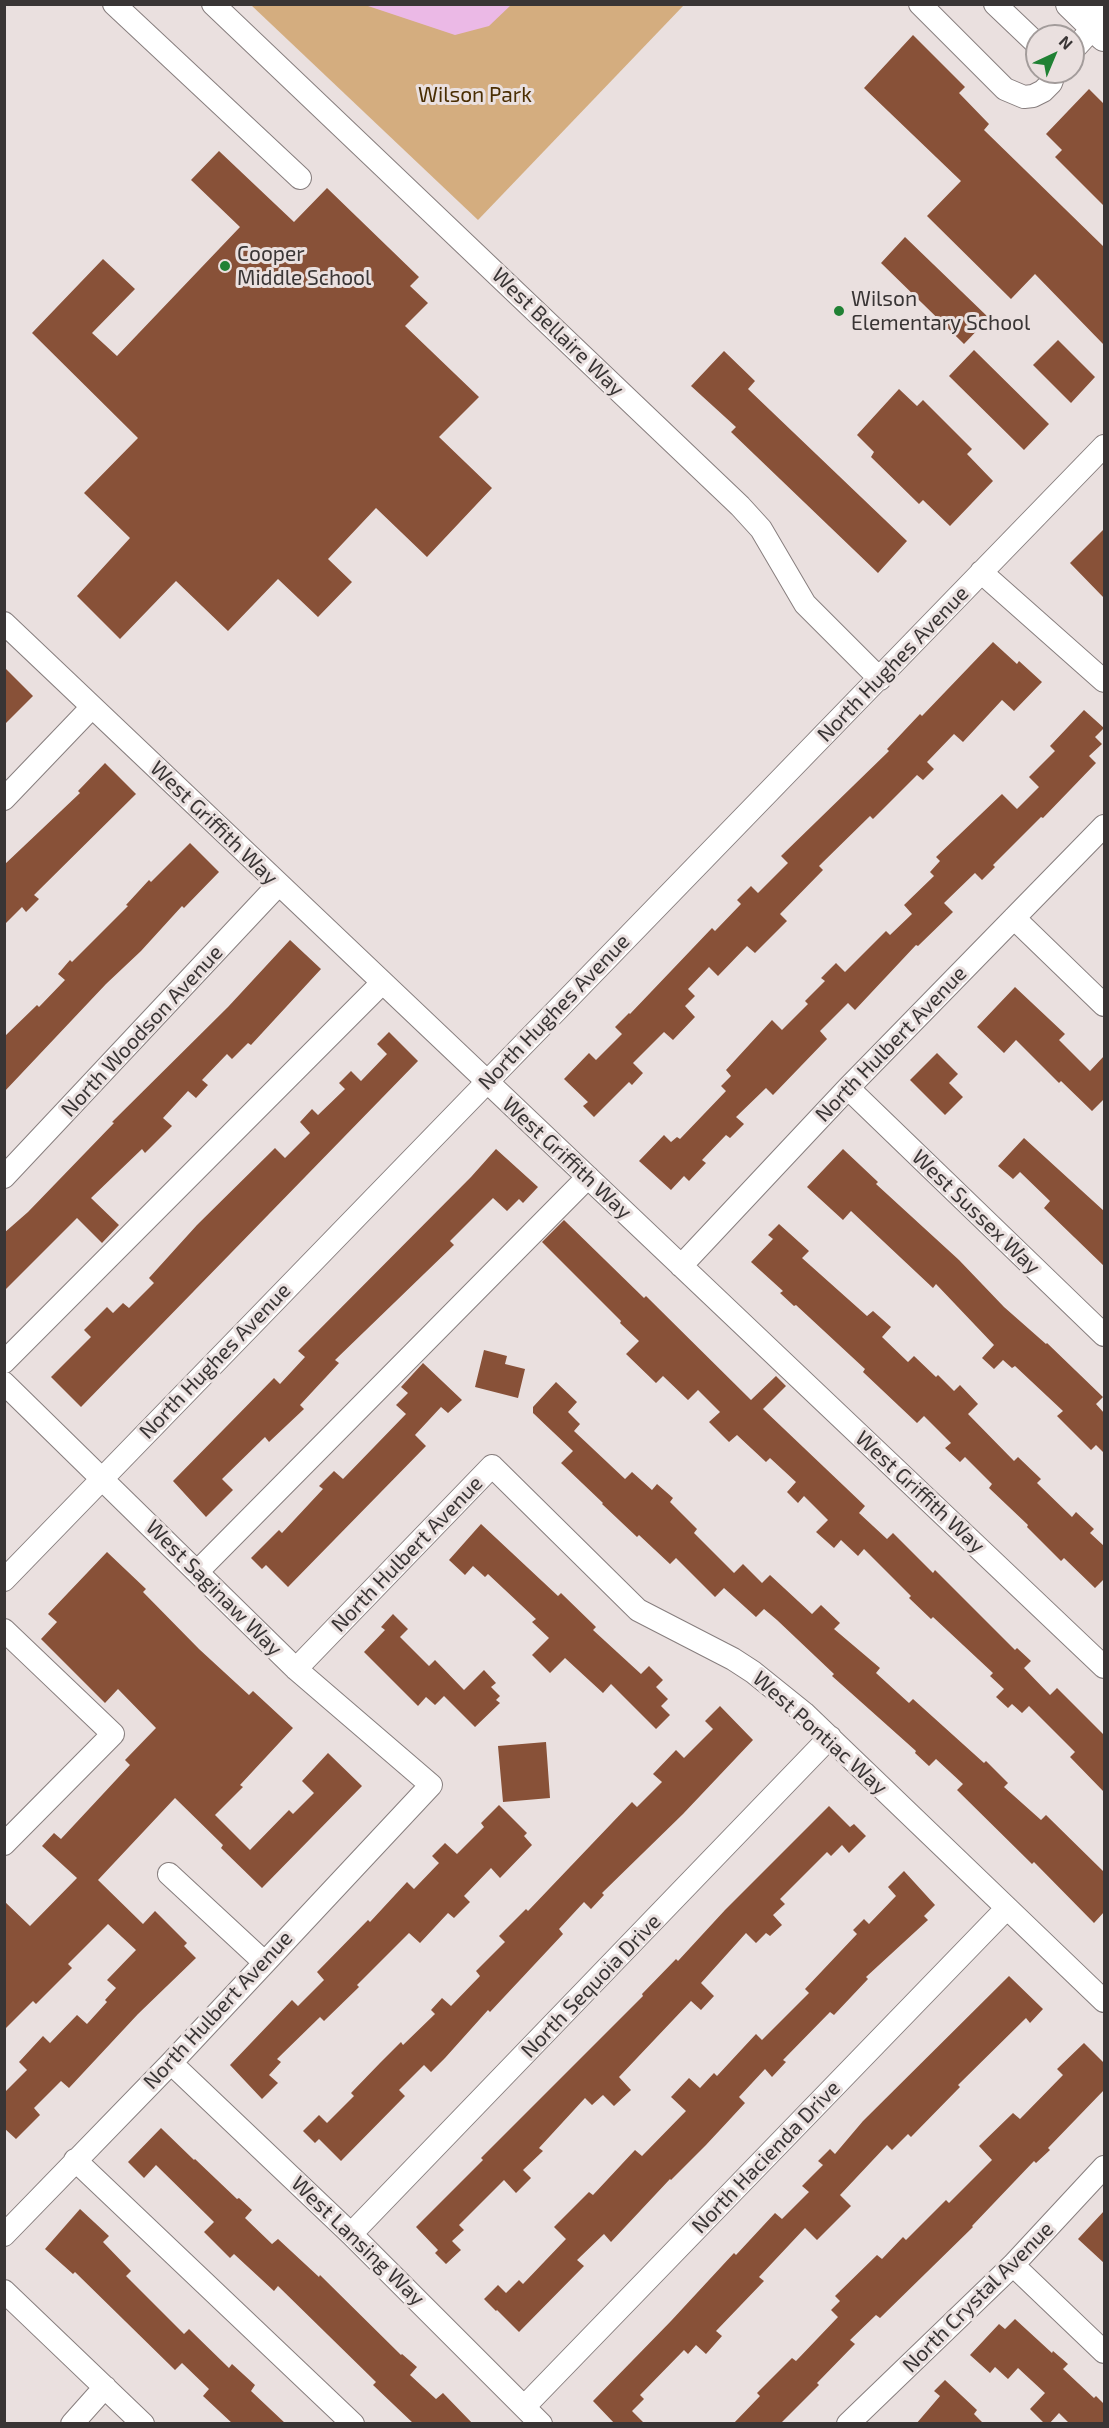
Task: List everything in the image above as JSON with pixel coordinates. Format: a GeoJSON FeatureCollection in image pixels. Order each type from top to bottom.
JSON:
{"type":"FeatureCollection","features":[{"type":"Feature","properties":{"kind":"main road"},"geometry":{"type":"LineString","coordinates":[[1070,4],[1099,32]]}},
{"type":"Feature","properties":{"kind":"street"},"geometry":{"type":"LineString","coordinates":[[114,4],[300,178]]}},
{"type":"Feature","properties":{"kind":"street","name":"West Bellaire Way"},"geometry":{"type":"LineString","coordinates":[[213,4],[740,506],[761,529],[805,604],[880,679]]}},
{"type":"Feature","properties":{"kind":"street"},"geometry":{"type":"LineString","coordinates":[[920,4],[1005,89],[1024,97],[1034,96],[1050,84]]}},
{"type":"Feature","properties":{"kind":"street"},"geometry":{"type":"LineString","coordinates":[[995,4],[1025,33]]}},
{"type":"Feature","properties":{"kind":"street"},"geometry":{"type":"LineString","coordinates":[[1085,42],[1099,32]]}},
{"type":"Feature","properties":{"kind":"street","name":"North Hughes Avenue"},"geometry":{"type":"LineString","coordinates":[[4,1580],[1104,446]]}},
{"type":"Feature","properties":{"kind":"street"},"geometry":{"type":"LineString","coordinates":[[981,572],[1104,681]]}},
{"type":"Feature","properties":{"kind":"street","name":"West Griffith Way"},"geometry":{"type":"LineString","coordinates":[[4,623],[1104,1667]]}},
{"type":"Feature","properties":{"kind":"street"},"geometry":{"type":"LineString","coordinates":[[4,799],[92,707]]}},
{"type":"Feature","properties":{"kind":"street","name":"North Hulbert Avenue"},"geometry":{"type":"LineString","coordinates":[[681,1266],[848,1089],[1104,826]]}},
{"type":"Feature","properties":{"kind":"street","name":"North Woodson Avenue"},"geometry":{"type":"LineString","coordinates":[[4,1177],[279,884]]}},
{"type":"Feature","properties":{"kind":"street"},"geometry":{"type":"LineString","coordinates":[[1014,918],[1104,1005]]}},
{"type":"Feature","properties":{"kind":"street"},"geometry":{"type":"LineString","coordinates":[[4,1362],[382,983]]}},
{"type":"Feature","properties":{"kind":"street","name":"West Sussex Way"},"geometry":{"type":"LineString","coordinates":[[848,1089],[1104,1335]]}},
{"type":"Feature","properties":{"kind":"street"},"geometry":{"type":"LineString","coordinates":[[198,1571],[588,1177]]}},
{"type":"Feature","properties":{"kind":"street","name":"West Saginaw Way"},"geometry":{"type":"LineString","coordinates":[[4,1383],[296,1669],[432,1785]]}},
{"type":"Feature","properties":{"kind":"street","name":"North Hulbert Avenue"},"geometry":{"type":"LineString","coordinates":[[296,1669],[492,1466]]}},
{"type":"Feature","properties":{"kind":"street","name":"West Pontiac Way"},"geometry":{"type":"LineString","coordinates":[[492,1466],[638,1610],[753,1672],[830,1737],[1104,2001]]}},
{"type":"Feature","properties":{"kind":"street"},"geometry":{"type":"LineString","coordinates":[[4,1630],[113,1734],[4,1844]]}},
{"type":"Feature","properties":{"kind":"street","name":"North Sequoia Drive"},"geometry":{"type":"LineString","coordinates":[[351,2234],[830,1737]]}},
{"type":"Feature","properties":{"kind":"street","name":"North Hulbert Avenue"},"geometry":{"type":"LineString","coordinates":[[4,2235],[432,1785]]}},
{"type":"Feature","properties":{"kind":"street"},"geometry":{"type":"LineString","coordinates":[[169,1874],[264,1962]]}},
{"type":"Feature","properties":{"kind":"street","name":"North Hacienda Drive"},"geometry":{"type":"LineString","coordinates":[[525,2406],[1007,1908]]}},
{"type":"Feature","properties":{"kind":"street","name":"West Lansing Way"},"geometry":{"type":"LineString","coordinates":[[171,2062],[351,2234],[541,2424]]}},
{"type":"Feature","properties":{"kind":"street"},"geometry":{"type":"LineString","coordinates":[[75,2160],[353,2424]]}},
{"type":"Feature","properties":{"kind":"street","name":"North Crystal Avenue"},"geometry":{"type":"LineString","coordinates":[[849,2423],[1013,2265],[1104,2167]]}},
{"type":"Feature","properties":{"kind":"street"},"geometry":{"type":"LineString","coordinates":[[1013,2265],[1104,2352]]}},
{"type":"Feature","properties":{"kind":"street"},"geometry":{"type":"LineString","coordinates":[[4,2291],[143,2424]]}},
{"type":"Feature","properties":{"kind":"street"},"geometry":{"type":"LineString","coordinates":[[72,2424],[105,2388]]}},
{"type":"Feature","properties":{"kind":"green space","name":"Wilson Park"},"geometry":{"type":"Polygon","coordinates":[[[251,5],[684,5],[478,220],[251,5]]]}},
{"type":"Feature","properties":{"kind":"shaded area"},"geometry":{"type":"Polygon","coordinates":[[[365,5],[511,5],[489,26],[455,35],[365,5]]]}},
{"type":"Feature","properties":{"kind":"building"},"geometry":{"type":"Polygon","coordinates":[[[913,35],[965,87],[959,93],[989,124],[984,130],[1104,247],[1104,345],[1035,274],[1011,299],[927,216],[961,181],[864,88],[913,35]]]}},
{"type":"Feature","properties":{"kind":"building"},"geometry":{"type":"Polygon","coordinates":[[[1089,89],[1104,104],[1104,206],[1055,157],[1062,150],[1046,134],[1089,89]]]}},
{"type":"Feature","properties":{"kind":"building"},"geometry":{"type":"Polygon","coordinates":[[[219,151],[294,222],[327,188],[419,277],[410,286],[428,303],[405,326],[479,397],[439,437],[492,488],[427,557],[376,508],[328,559],[352,582],[318,617],[278,579],[228,631],[176,581],[120,639],[77,596],[130,538],[84,493],[138,438],[32,333],[103,259],[135,289],[92,333],[117,356],[240,227],[191,180],[219,151]]]}},
{"type":"Feature","properties":{"kind":"building"},"geometry":{"type":"Polygon","coordinates":[[[905,237],[989,318],[964,344],[881,263],[905,237]]]}},
{"type":"Feature","properties":{"kind":"building"},"geometry":{"type":"Polygon","coordinates":[[[1058,340],[1095,377],[1071,403],[1033,365],[1058,340]]]}},
{"type":"Feature","properties":{"kind":"building"},"geometry":{"type":"Polygon","coordinates":[[[974,350],[1049,424],[1024,450],[949,376],[974,350]]]}},
{"type":"Feature","properties":{"kind":"building"},"geometry":{"type":"Polygon","coordinates":[[[724,351],[755,381],[748,389],[907,541],[878,573],[731,432],[736,427],[691,386],[724,351]]]}},
{"type":"Feature","properties":{"kind":"building"},"geometry":{"type":"Polygon","coordinates":[[[899,389],[917,406],[923,400],[972,449],[967,454],[993,481],[950,526],[923,500],[919,504],[871,457],[874,452],[857,435],[899,389]]]}},
{"type":"Feature","properties":{"kind":"building"},"geometry":{"type":"Polygon","coordinates":[[[1104,529],[1104,598],[1070,563],[1104,529]]]}},
{"type":"Feature","properties":{"kind":"building"},"geometry":{"type":"Polygon","coordinates":[[[993,642],[1017,664],[1019,661],[1042,682],[1014,711],[1002,700],[963,742],[954,734],[927,762],[934,769],[923,780],[917,775],[873,819],[870,816],[819,866],[823,870],[780,914],[787,921],[755,953],[747,946],[718,976],[709,967],[688,989],[695,996],[685,1006],[695,1017],[673,1040],[664,1032],[633,1063],[643,1073],[632,1085],[629,1082],[594,1117],[583,1106],[588,1102],[564,1079],[589,1053],[596,1060],[622,1034],[615,1027],[712,928],[715,931],[741,904],[737,900],[751,886],[758,893],[788,863],[781,856],[889,751],[887,749],[920,714],[922,716],[993,642]]]}},
{"type":"Feature","properties":{"kind":"building"},"geometry":{"type":"Polygon","coordinates":[[[4,667],[33,696],[4,725],[4,667]]]}},
{"type":"Feature","properties":{"kind":"building"},"geometry":{"type":"Polygon","coordinates":[[[1084,710],[1104,728],[1095,737],[1102,744],[1089,756],[1096,763],[993,865],[995,867],[982,880],[975,873],[944,903],[953,912],[918,946],[916,945],[855,1010],[848,1003],[820,1031],[827,1039],[773,1095],[766,1088],[736,1117],[744,1124],[730,1138],[726,1135],[702,1160],[706,1163],[689,1181],[684,1176],[671,1190],[639,1161],[664,1135],[671,1142],[677,1137],[680,1139],[726,1091],[721,1086],[731,1076],[726,1070],[772,1020],[782,1030],[808,1004],[805,1001],[825,981],[821,978],[836,963],[845,972],[886,931],[890,935],[912,914],[904,905],[934,876],[930,872],[940,861],[936,857],[1002,794],[1017,809],[1039,787],[1029,777],[1055,751],[1050,746],[1084,710]]]}},
{"type":"Feature","properties":{"kind":"building"},"geometry":{"type":"Polygon","coordinates":[[[105,763],[136,794],[34,895],[39,899],[26,912],[22,907],[4,925],[4,865],[80,793],[78,791],[105,763]]]}},
{"type":"Feature","properties":{"kind":"building"},"geometry":{"type":"Polygon","coordinates":[[[190,843],[219,872],[184,908],[182,906],[4,1092],[4,1037],[37,1005],[39,1007],[65,980],[58,974],[70,960],[72,962],[128,906],[126,905],[149,880],[151,882],[190,843]]]}},
{"type":"Feature","properties":{"kind":"building"},"geometry":{"type":"Polygon","coordinates":[[[290,940],[321,969],[251,1045],[248,1043],[232,1059],[227,1054],[202,1080],[208,1085],[196,1098],[188,1091],[163,1118],[172,1126],[145,1153],[142,1149],[91,1198],[119,1225],[102,1243],[77,1218],[4,1291],[4,1233],[28,1212],[114,1123],[112,1122],[228,1007],[290,940]]]}},
{"type":"Feature","properties":{"kind":"building"},"geometry":{"type":"Polygon","coordinates":[[[1015,987],[1065,1034],[1059,1040],[1090,1071],[1104,1056],[1104,1099],[1092,1111],[1061,1081],[1059,1083],[1016,1040],[1004,1053],[977,1027],[1015,987]]]}},
{"type":"Feature","properties":{"kind":"building"},"geometry":{"type":"Polygon","coordinates":[[[389,1032],[418,1061],[81,1407],[51,1377],[91,1337],[84,1330],[107,1307],[113,1313],[123,1303],[129,1308],[154,1283],[149,1278],[197,1225],[275,1148],[285,1158],[310,1133],[300,1122],[312,1109],[318,1115],[345,1089],[339,1083],[351,1071],[361,1081],[387,1054],[377,1044],[389,1032]]]}},
{"type":"Feature","properties":{"kind":"building"},"geometry":{"type":"Polygon","coordinates":[[[937,1053],[958,1074],[949,1083],[963,1097],[945,1115],[910,1080],[937,1053]]]}},
{"type":"Feature","properties":{"kind":"building"},"geometry":{"type":"Polygon","coordinates":[[[1024,1138],[1104,1211],[1104,1266],[1044,1208],[1050,1201],[1020,1172],[1013,1179],[998,1166],[1024,1138]]]}},
{"type":"Feature","properties":{"kind":"building"},"geometry":{"type":"Polygon","coordinates":[[[496,1149],[538,1187],[523,1203],[519,1199],[507,1211],[493,1198],[450,1241],[454,1245],[335,1360],[339,1363],[300,1405],[304,1409],[269,1442],[265,1437],[222,1479],[233,1490],[206,1517],[173,1481],[274,1378],[280,1384],[305,1357],[298,1351],[496,1149]]]}},
{"type":"Feature","properties":{"kind":"building"},"geometry":{"type":"Polygon","coordinates":[[[843,1149],[878,1182],[876,1184],[959,1260],[1004,1307],[1047,1343],[1103,1397],[1096,1404],[1104,1413],[1104,1453],[1096,1445],[1091,1450],[1057,1416],[1063,1411],[1015,1366],[1012,1368],[1003,1360],[994,1369],[982,1358],[994,1345],[936,1284],[933,1288],[851,1211],[843,1220],[807,1187],[843,1149]]]}},
{"type":"Feature","properties":{"kind":"building"},"geometry":{"type":"Polygon","coordinates":[[[564,1220],[644,1298],[646,1296],[751,1400],[776,1376],[786,1386],[763,1409],[865,1506],[859,1513],[887,1539],[893,1533],[933,1573],[935,1570],[1015,1650],[1017,1648],[1031,1661],[1024,1668],[1050,1695],[1057,1688],[1104,1735],[1104,1792],[1070,1757],[1075,1752],[1029,1706],[1022,1713],[1012,1704],[1008,1708],[996,1697],[1004,1689],[990,1676],[993,1673],[933,1617],[931,1619],[909,1598],[911,1596],[864,1549],[858,1556],[841,1540],[834,1548],[816,1532],[828,1520],[804,1496],[798,1503],[787,1492],[796,1482],[770,1458],[766,1462],[737,1435],[729,1442],[709,1422],[720,1412],[698,1390],[688,1400],[663,1376],[656,1383],[626,1354],[639,1341],[542,1242],[564,1220]]]}},
{"type":"Feature","properties":{"kind":"building"},"geometry":{"type":"Polygon","coordinates":[[[779,1224],[809,1251],[802,1258],[867,1316],[873,1311],[891,1327],[882,1337],[908,1362],[914,1356],[954,1391],[960,1385],[978,1404],[968,1414],[1014,1461],[1018,1457],[1041,1479],[1037,1483],[1072,1517],[1076,1512],[1094,1529],[1090,1533],[1104,1546],[1104,1579],[1095,1588],[1064,1558],[1061,1561],[1027,1527],[1028,1525],[989,1488],[992,1484],[965,1457],[960,1462],[945,1448],[951,1443],[924,1416],[917,1423],[863,1372],[865,1369],[780,1293],[783,1291],[751,1262],[773,1239],[768,1235],[779,1224]]]}},
{"type":"Feature","properties":{"kind":"building"},"geometry":{"type":"Polygon","coordinates":[[[484,1350],[507,1356],[505,1364],[525,1369],[518,1398],[475,1387],[484,1350]]]}},
{"type":"Feature","properties":{"kind":"building"},"geometry":{"type":"Polygon","coordinates":[[[423,1363],[462,1400],[448,1413],[441,1407],[415,1435],[426,1446],[288,1587],[266,1565],[262,1569],[251,1558],[279,1530],[282,1533],[323,1489],[319,1486],[334,1471],[343,1479],[406,1414],[396,1405],[408,1393],[401,1387],[423,1363]]]}},
{"type":"Feature","properties":{"kind":"building"},"geometry":{"type":"Polygon","coordinates":[[[556,1382],[577,1402],[568,1412],[580,1424],[574,1431],[625,1479],[632,1472],[652,1490],[657,1484],[673,1498],[670,1502],[697,1529],[694,1533],[734,1573],[743,1564],[762,1583],[770,1575],[812,1614],[821,1605],[840,1623],[834,1629],[880,1668],[876,1673],[909,1703],[913,1699],[984,1763],[986,1761],[1008,1783],[1004,1787],[1041,1820],[1046,1815],[1104,1872],[1104,1912],[1094,1923],[1034,1862],[1032,1864],[957,1790],[963,1784],[936,1759],[929,1766],[915,1753],[916,1751],[832,1676],[834,1674],[777,1620],[764,1609],[756,1617],[724,1588],[715,1597],[676,1558],[670,1564],[639,1535],[637,1537],[561,1463],[573,1451],[533,1413],[533,1407],[556,1382]]]}},
{"type":"Feature","properties":{"kind":"building"},"geometry":{"type":"Polygon","coordinates":[[[481,1524],[558,1596],[561,1593],[596,1627],[593,1630],[641,1674],[649,1666],[663,1680],[656,1687],[668,1699],[661,1706],[670,1715],[656,1729],[611,1684],[603,1693],[565,1658],[550,1673],[532,1655],[549,1638],[532,1622],[536,1619],[488,1574],[485,1577],[473,1566],[465,1575],[449,1560],[481,1524]]]}},
{"type":"Feature","properties":{"kind":"building"},"geometry":{"type":"Polygon","coordinates":[[[107,1552],[146,1589],[143,1592],[199,1649],[249,1695],[253,1691],[293,1728],[240,1785],[243,1787],[215,1815],[250,1850],[289,1810],[293,1814],[314,1793],[302,1781],[328,1753],[362,1786],[262,1888],[221,1848],[223,1845],[175,1798],[98,1880],[143,1924],[155,1911],[187,1943],[184,1946],[196,1958],[138,2014],[69,2088],[61,2081],[34,2108],[40,2115],[16,2139],[4,2128],[4,2093],[27,2070],[19,2062],[43,2036],[50,2043],[77,2015],[87,2024],[116,1988],[107,1980],[136,1950],[108,1924],[68,1964],[72,1968],[36,2004],[33,2001],[4,2030],[4,1901],[30,1926],[77,1878],[42,1846],[54,1833],[61,1839],[130,1765],[125,1760],[156,1728],[118,1689],[105,1703],[41,1639],[57,1622],[48,1614],[107,1552]]]}},
{"type":"Feature","properties":{"kind":"building"},"geometry":{"type":"Polygon","coordinates":[[[393,1614],[408,1629],[400,1637],[429,1666],[435,1660],[464,1690],[484,1670],[496,1683],[491,1687],[500,1696],[496,1700],[500,1703],[475,1727],[444,1696],[435,1705],[426,1697],[418,1706],[364,1652],[385,1630],[381,1627],[393,1614]]]}},
{"type":"Feature","properties":{"kind":"building"},"geometry":{"type":"Polygon","coordinates":[[[720,1706],[753,1740],[683,1814],[602,1893],[604,1895],[591,1909],[584,1902],[559,1929],[563,1934],[431,2072],[424,2065],[399,2090],[405,2096],[341,2161],[319,2139],[315,2143],[303,2131],[319,2115],[327,2123],[354,2096],[351,2093],[380,2063],[401,2042],[403,2045],[435,2014],[431,2010],[442,1998],[451,2006],[480,1976],[476,1971],[505,1942],[499,1936],[526,1909],[528,1911],[632,1802],[637,1807],[662,1782],[653,1774],[676,1750],[684,1758],[713,1729],[705,1721],[720,1706]]]}},
{"type":"Feature","properties":{"kind":"building"},"geometry":{"type":"Polygon","coordinates":[[[546,1742],[550,1798],[503,1802],[498,1746],[546,1742]]]}},
{"type":"Feature","properties":{"kind":"building"},"geometry":{"type":"Polygon","coordinates":[[[499,1805],[527,1833],[524,1836],[532,1845],[500,1878],[491,1868],[464,1896],[470,1902],[454,1918],[448,1913],[420,1943],[409,1933],[324,2021],[320,2017],[277,2059],[281,2062],[269,2075],[278,2083],[262,2099],[230,2065],[292,2000],[298,2006],[324,1980],[317,1972],[368,1920],[370,1922],[407,1882],[414,1889],[439,1863],[432,1856],[445,1843],[457,1854],[484,1827],[481,1823],[499,1805]]]}},
{"type":"Feature","properties":{"kind":"building"},"geometry":{"type":"Polygon","coordinates":[[[829,1806],[850,1827],[854,1824],[866,1836],[849,1853],[842,1845],[831,1856],[827,1852],[780,1899],[785,1904],[773,1915],[782,1925],[770,1936],[766,1933],[756,1943],[746,1933],[701,1983],[714,1996],[701,2010],[691,2001],[619,2077],[631,2090],[614,2106],[603,2095],[592,2105],[585,2098],[539,2148],[543,2151],[523,2170],[531,2178],[516,2193],[504,2180],[459,2225],[464,2230],[452,2241],[461,2250],[446,2264],[435,2253],[438,2250],[416,2227],[483,2160],[481,2158],[643,1996],[642,1994],[676,1959],[678,1961],[725,1910],[829,1806]]]}},
{"type":"Feature","properties":{"kind":"building"},"geometry":{"type":"Polygon","coordinates":[[[904,1871],[935,1905],[924,1916],[928,1920],[866,1977],[868,1979],[834,2015],[830,2012],[783,2060],[786,2062],[772,2077],[765,2069],[739,2097],[745,2103],[706,2145],[670,2179],[611,2242],[604,2234],[577,2260],[584,2266],[519,2332],[484,2299],[498,2285],[506,2293],[519,2280],[523,2284],[566,2239],[554,2227],[589,2192],[593,2195],[635,2150],[642,2156],[686,2111],[671,2097],[689,2078],[700,2088],[714,2073],[717,2076],[756,2034],[762,2040],[809,1993],[805,1989],[857,1934],[853,1930],[864,1919],[869,1924],[896,1896],[888,1887],[904,1871]]]}},
{"type":"Feature","properties":{"kind":"building"},"geometry":{"type":"Polygon","coordinates":[[[1009,1976],[1043,2009],[1030,2023],[1026,2018],[958,2085],[960,2087],[911,2137],[908,2134],[892,2150],[887,2145],[840,2195],[851,2206],[817,2240],[805,2228],[759,2277],[764,2281],[716,2331],[722,2336],[706,2354],[696,2345],[688,2354],[684,2350],[640,2395],[644,2399],[632,2411],[645,2424],[615,2424],[593,2401],[775,2213],[782,2219],[809,2192],[802,2186],[823,2165],[818,2161],[830,2149],[835,2154],[863,2121],[1009,1976]]]}},
{"type":"Feature","properties":{"kind":"building"},"geometry":{"type":"Polygon","coordinates":[[[1084,2043],[1104,2063],[1104,2090],[1048,2148],[1050,2150],[1036,2163],[1034,2161],[973,2227],[880,2318],[876,2315],[850,2340],[855,2344],[780,2424],[733,2424],[760,2396],[757,2393],[792,2358],[796,2361],[838,2317],[831,2310],[840,2301],[835,2296],[877,2255],[882,2259],[903,2237],[906,2240],[946,2200],[949,2203],[992,2160],[979,2146],[1013,2113],[1020,2119],[1063,2075],[1057,2069],[1084,2043]]]}},
{"type":"Feature","properties":{"kind":"building"},"geometry":{"type":"Polygon","coordinates":[[[161,2128],[237,2199],[239,2198],[252,2210],[245,2218],[272,2244],[278,2239],[319,2277],[320,2275],[401,2355],[417,2367],[410,2375],[436,2399],[443,2393],[473,2424],[414,2424],[373,2385],[376,2382],[278,2286],[274,2291],[234,2254],[230,2258],[204,2232],[214,2222],[156,2165],[144,2178],[128,2162],[161,2128]]]}},
{"type":"Feature","properties":{"kind":"building"},"geometry":{"type":"Polygon","coordinates":[[[80,2209],[109,2236],[103,2242],[131,2271],[126,2276],[184,2334],[189,2329],[229,2368],[232,2364],[255,2385],[251,2391],[286,2424],[233,2424],[203,2396],[209,2389],[182,2363],[175,2370],[75,2272],[73,2274],[45,2249],[80,2209]]]}},
{"type":"Feature","properties":{"kind":"building"},"geometry":{"type":"Polygon","coordinates":[[[1104,2211],[1104,2263],[1078,2239],[1104,2211]]]}},
{"type":"Feature","properties":{"kind":"building"},"geometry":{"type":"Polygon","coordinates":[[[1015,2319],[1052,2353],[1053,2351],[1068,2364],[1063,2369],[1094,2398],[1096,2396],[1104,2404],[1104,2424],[1070,2424],[1059,2413],[1049,2424],[1045,2424],[1030,2409],[1045,2393],[1018,2368],[1008,2379],[995,2367],[990,2373],[970,2355],[999,2324],[1005,2329],[1015,2319]]]}},
{"type":"Feature","properties":{"kind":"building"},"geometry":{"type":"Polygon","coordinates":[[[945,2380],[977,2410],[974,2414],[984,2424],[916,2424],[940,2396],[934,2391],[945,2380]]]}},
{"type":"Feature","properties":{"kind":"place","name":"Cooper Middle School"},"geometry":{"type":"Point","coordinates":[225,266]}},
{"type":"Feature","properties":{"kind":"place","name":"Wilson Elementary School"},"geometry":{"type":"Point","coordinates":[839,311]}}]}
